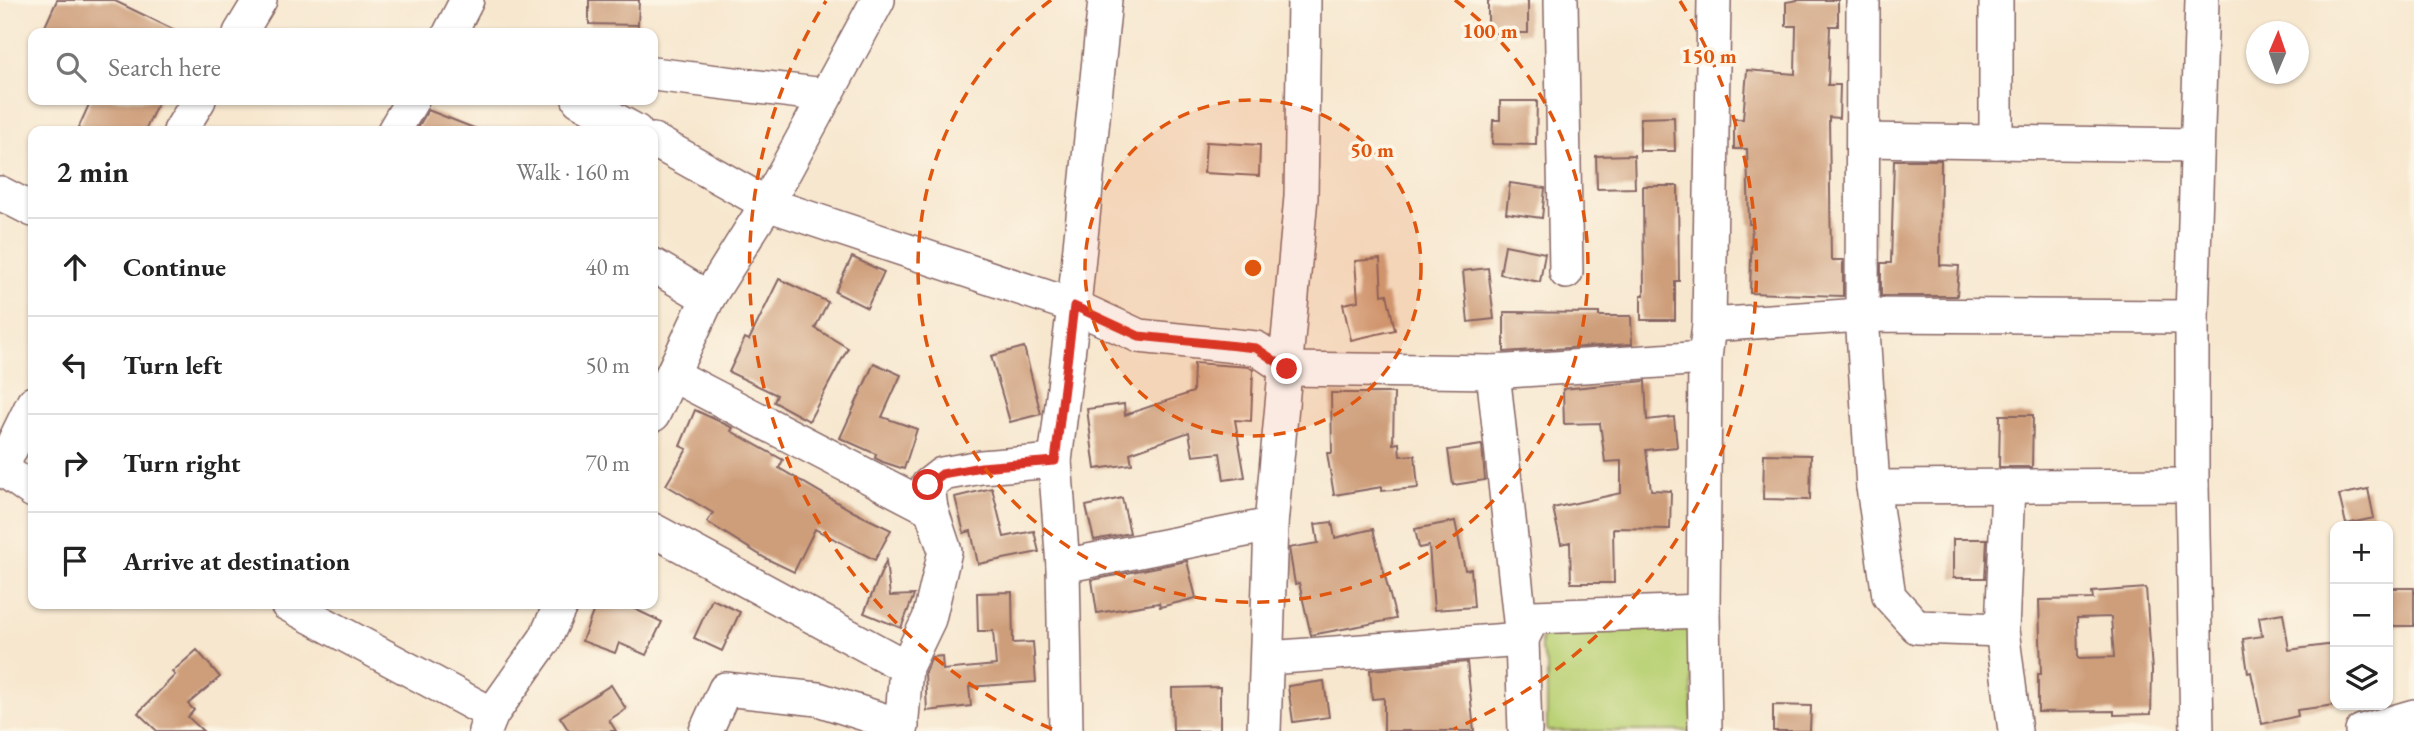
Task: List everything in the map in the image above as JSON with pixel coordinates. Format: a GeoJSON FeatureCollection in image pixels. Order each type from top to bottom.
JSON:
{"type":"FeatureCollection","features":[{"type":"Feature","properties":{"kind":"street"},"geometry":{"type":"LineString","coordinates":[[243,28],[260,0]]}},
{"type":"Feature","properties":{"kind":"street"},"geometry":{"type":"LineString","coordinates":[[453,28],[467,0]]}},
{"type":"Feature","properties":{"kind":"street"},"geometry":{"type":"LineString","coordinates":[[658,405],[708,298],[767,204],[878,0]]}},
{"type":"Feature","properties":{"kind":"street"},"geometry":{"type":"LineString","coordinates":[[1066,731],[1063,566],[1055,461],[1074,306],[1105,0]]}},
{"type":"Feature","properties":{"kind":"street"},"geometry":{"type":"LineString","coordinates":[[1264,731],[1271,525],[1301,197],[1304,0]]}},
{"type":"Feature","properties":{"kind":"street"},"geometry":{"type":"LineString","coordinates":[[1561,0],[1566,272]]}},
{"type":"Feature","properties":{"kind":"street"},"geometry":{"type":"LineString","coordinates":[[1705,731],[1705,358],[1709,325],[1714,0]]}},
{"type":"Feature","properties":{"kind":"street"},"geometry":{"type":"LineString","coordinates":[[1863,0],[1862,315],[1873,487],[1889,596],[1917,627],[2002,630]]}},
{"type":"Feature","properties":{"kind":"street"},"geometry":{"type":"LineString","coordinates":[[1996,0],[1996,142]]}},
{"type":"Feature","properties":{"kind":"street"},"geometry":{"type":"LineString","coordinates":[[2197,731],[2192,317],[2202,0]]}},
{"type":"Feature","properties":{"kind":"street"},"geometry":{"type":"LineString","coordinates":[[658,75],[825,94]]}},
{"type":"Feature","properties":{"kind":"street"},"geometry":{"type":"LineString","coordinates":[[183,126],[196,105]]}},
{"type":"Feature","properties":{"kind":"street"},"geometry":{"type":"LineString","coordinates":[[397,126],[409,105]]}},
{"type":"Feature","properties":{"kind":"street"},"geometry":{"type":"LineString","coordinates":[[588,105],[627,126]]}},
{"type":"Feature","properties":{"kind":"street"},"geometry":{"type":"LineString","coordinates":[[1864,140],[2197,145]]}},
{"type":"Feature","properties":{"kind":"street"},"geometry":{"type":"LineString","coordinates":[[658,144],[767,204],[1074,306],[1139,336],[1256,348],[1287,369],[1493,372],[1705,358]]}},
{"type":"Feature","properties":{"kind":"street"},"geometry":{"type":"LineString","coordinates":[[0,192],[28,207]]}},
{"type":"Feature","properties":{"kind":"street"},"geometry":{"type":"LineString","coordinates":[[658,268],[708,298]]}},
{"type":"Feature","properties":{"kind":"street"},"geometry":{"type":"LineString","coordinates":[[1709,325],[1862,315],[2192,317]]}},
{"type":"Feature","properties":{"kind":"street"},"geometry":{"type":"LineString","coordinates":[[1493,372],[1521,639],[1525,731]]}},
{"type":"Feature","properties":{"kind":"street"},"geometry":{"type":"LineString","coordinates":[[673,375],[931,509]]}},
{"type":"Feature","properties":{"kind":"street"},"geometry":{"type":"LineString","coordinates":[[28,413],[1,470],[28,488]]}},
{"type":"Feature","properties":{"kind":"street"},"geometry":{"type":"LineString","coordinates":[[706,731],[725,689],[818,699],[902,729],[906,667],[929,619],[945,551],[931,509],[928,485],[942,474],[981,467],[1055,461]]}},
{"type":"Feature","properties":{"kind":"street"},"geometry":{"type":"LineString","coordinates":[[1873,487],[2192,485]]}},
{"type":"Feature","properties":{"kind":"street"},"geometry":{"type":"LineString","coordinates":[[2008,486],[2002,630],[2015,731]]}},
{"type":"Feature","properties":{"kind":"street"},"geometry":{"type":"LineString","coordinates":[[1063,566],[1271,525]]}},
{"type":"Feature","properties":{"kind":"street"},"geometry":{"type":"LineString","coordinates":[[658,533],[906,667]]}},
{"type":"Feature","properties":{"kind":"street"},"geometry":{"type":"LineString","coordinates":[[296,609],[488,722],[545,639],[559,609]]}},
{"type":"Feature","properties":{"kind":"street"},"geometry":{"type":"LineString","coordinates":[[1521,639],[1532,617],[1703,611]]}},
{"type":"Feature","properties":{"kind":"street"},"geometry":{"type":"LineString","coordinates":[[1268,658],[1521,639]]}},
{"type":"Feature","properties":{"kind":"street"},"geometry":{"type":"LineString","coordinates":[[2362,731],[2414,716]]}},
{"type":"Feature","properties":{"kind":"green space"},"geometry":{"type":"Polygon","coordinates":[[[1692,626],[1692,731],[1547,731],[1547,665],[1541,650],[1541,640],[1547,631],[1692,626]]]}},
{"type":"Feature","properties":{"kind":"building"},"geometry":{"type":"Polygon","coordinates":[[[57,0],[113,0],[171,28],[44,28],[57,0]]]}},
{"type":"Feature","properties":{"kind":"building"},"geometry":{"type":"Polygon","coordinates":[[[589,0],[639,0],[638,25],[589,24],[589,0]]]}},
{"type":"Feature","properties":{"kind":"building"},"geometry":{"type":"Polygon","coordinates":[[[1488,0],[1528,0],[1528,33],[1488,33],[1488,0]]]}},
{"type":"Feature","properties":{"kind":"building"},"geometry":{"type":"Polygon","coordinates":[[[1838,0],[1838,26],[1830,26],[1828,85],[1840,85],[1839,118],[1829,117],[1831,260],[1843,260],[1843,296],[1750,293],[1752,224],[1749,224],[1747,149],[1734,149],[1734,119],[1743,119],[1747,70],[1795,74],[1796,26],[1786,26],[1786,2],[1838,0]]]}},
{"type":"Feature","properties":{"kind":"building"},"geometry":{"type":"Polygon","coordinates":[[[1500,101],[1537,101],[1536,145],[1492,144],[1493,120],[1500,120],[1500,101]]]}},
{"type":"Feature","properties":{"kind":"building"},"geometry":{"type":"Polygon","coordinates":[[[89,105],[157,105],[147,126],[79,126],[89,105]]]}},
{"type":"Feature","properties":{"kind":"building"},"geometry":{"type":"Polygon","coordinates":[[[428,110],[469,126],[419,126],[428,110]]]}},
{"type":"Feature","properties":{"kind":"building"},"geometry":{"type":"Polygon","coordinates":[[[1674,117],[1675,151],[1640,151],[1640,118],[1674,117]]]}},
{"type":"Feature","properties":{"kind":"building"},"geometry":{"type":"Polygon","coordinates":[[[1206,142],[1260,145],[1259,176],[1204,173],[1206,142]]]}},
{"type":"Feature","properties":{"kind":"building"},"geometry":{"type":"Polygon","coordinates":[[[1634,155],[1635,188],[1597,189],[1596,156],[1634,155]]]}},
{"type":"Feature","properties":{"kind":"building"},"geometry":{"type":"Polygon","coordinates":[[[1894,160],[1941,160],[1940,265],[1959,266],[1957,296],[1881,296],[1881,263],[1891,263],[1894,160]]]}},
{"type":"Feature","properties":{"kind":"building"},"geometry":{"type":"Polygon","coordinates":[[[1510,183],[1545,188],[1542,218],[1506,213],[1510,183]]]}},
{"type":"Feature","properties":{"kind":"building"},"geometry":{"type":"Polygon","coordinates":[[[1643,186],[1678,186],[1679,281],[1675,281],[1675,320],[1641,320],[1641,295],[1644,295],[1643,186]]]}},
{"type":"Feature","properties":{"kind":"building"},"geometry":{"type":"Polygon","coordinates":[[[1505,245],[1545,253],[1540,282],[1500,274],[1505,245]]]}},
{"type":"Feature","properties":{"kind":"building"},"geometry":{"type":"Polygon","coordinates":[[[852,257],[884,272],[867,308],[835,292],[852,257]]]}},
{"type":"Feature","properties":{"kind":"building"},"geometry":{"type":"Polygon","coordinates":[[[1380,259],[1382,295],[1387,294],[1395,330],[1351,340],[1343,304],[1358,301],[1355,261],[1380,259]]]}},
{"type":"Feature","properties":{"kind":"building"},"geometry":{"type":"Polygon","coordinates":[[[1488,268],[1494,319],[1468,322],[1463,271],[1488,268]]]}},
{"type":"Feature","properties":{"kind":"building"},"geometry":{"type":"Polygon","coordinates":[[[779,279],[828,302],[815,328],[848,348],[809,421],[774,402],[777,395],[729,372],[745,338],[749,340],[779,279]]]}},
{"type":"Feature","properties":{"kind":"building"},"geometry":{"type":"Polygon","coordinates":[[[1504,312],[1631,316],[1632,344],[1504,352],[1504,312]]]}},
{"type":"Feature","properties":{"kind":"building"},"geometry":{"type":"Polygon","coordinates":[[[1024,347],[1041,414],[1010,422],[991,356],[1024,347]]]}},
{"type":"Feature","properties":{"kind":"building"},"geometry":{"type":"Polygon","coordinates":[[[874,363],[901,375],[882,417],[917,429],[904,469],[883,462],[875,458],[876,454],[840,438],[874,363]]]}},
{"type":"Feature","properties":{"kind":"building"},"geometry":{"type":"Polygon","coordinates":[[[1194,363],[1249,367],[1253,370],[1251,421],[1235,420],[1245,477],[1224,480],[1220,453],[1193,456],[1189,432],[1130,453],[1132,464],[1095,469],[1087,409],[1124,404],[1125,415],[1193,392],[1194,363]]]}},
{"type":"Feature","properties":{"kind":"building"},"geometry":{"type":"Polygon","coordinates":[[[1645,381],[1647,420],[1674,417],[1677,447],[1646,450],[1651,490],[1671,491],[1670,529],[1613,528],[1614,583],[1571,583],[1570,542],[1561,544],[1553,508],[1621,493],[1621,461],[1605,462],[1600,423],[1564,424],[1563,389],[1645,381]]]}},
{"type":"Feature","properties":{"kind":"building"},"geometry":{"type":"Polygon","coordinates":[[[1331,393],[1394,393],[1393,444],[1399,443],[1400,456],[1415,455],[1418,488],[1382,491],[1382,487],[1334,495],[1327,453],[1332,453],[1331,393]]]}},
{"type":"Feature","properties":{"kind":"building"},"geometry":{"type":"Polygon","coordinates":[[[695,410],[733,428],[731,431],[783,460],[779,468],[854,512],[891,530],[875,560],[815,529],[794,572],[765,558],[707,522],[713,513],[666,485],[687,449],[680,446],[695,410]]]}},
{"type":"Feature","properties":{"kind":"building"},"geometry":{"type":"Polygon","coordinates":[[[2000,415],[2033,415],[2032,467],[1999,467],[2000,415]]]}},
{"type":"Feature","properties":{"kind":"building"},"geometry":{"type":"Polygon","coordinates":[[[1482,445],[1485,480],[1453,485],[1448,450],[1482,445]]]}},
{"type":"Feature","properties":{"kind":"building"},"geometry":{"type":"Polygon","coordinates":[[[1764,454],[1811,455],[1810,500],[1763,499],[1764,454]]]}},
{"type":"Feature","properties":{"kind":"building"},"geometry":{"type":"Polygon","coordinates":[[[992,488],[1004,537],[1034,531],[1039,552],[978,564],[971,531],[964,533],[955,497],[992,488]]]}},
{"type":"Feature","properties":{"kind":"building"},"geometry":{"type":"Polygon","coordinates":[[[2368,489],[2374,518],[2345,521],[2339,495],[2368,489]]]}},
{"type":"Feature","properties":{"kind":"building"},"geometry":{"type":"Polygon","coordinates":[[[1122,498],[1130,533],[1094,540],[1086,506],[1122,498]]]}},
{"type":"Feature","properties":{"kind":"building"},"geometry":{"type":"Polygon","coordinates":[[[1455,521],[1465,570],[1471,569],[1474,607],[1434,610],[1429,546],[1419,548],[1415,529],[1455,521]]]}},
{"type":"Feature","properties":{"kind":"building"},"geometry":{"type":"Polygon","coordinates":[[[1332,522],[1335,538],[1373,529],[1396,619],[1311,635],[1299,583],[1295,584],[1289,548],[1318,543],[1315,524],[1332,522]]]}},
{"type":"Feature","properties":{"kind":"building"},"geometry":{"type":"Polygon","coordinates":[[[1953,539],[1987,539],[1985,578],[1953,578],[1953,539]]]}},
{"type":"Feature","properties":{"kind":"building"},"geometry":{"type":"Polygon","coordinates":[[[886,561],[890,596],[914,595],[901,628],[864,613],[886,561]]]}},
{"type":"Feature","properties":{"kind":"building"},"geometry":{"type":"Polygon","coordinates":[[[1187,561],[1196,598],[1160,607],[1159,603],[1097,613],[1092,580],[1187,561]]]}},
{"type":"Feature","properties":{"kind":"building"},"geometry":{"type":"Polygon","coordinates":[[[2146,588],[2152,671],[2151,714],[2114,715],[2114,711],[2038,712],[2038,674],[2041,674],[2039,600],[2093,599],[2092,592],[2146,588]],[[2111,617],[2077,618],[2078,658],[2114,657],[2111,617]]]}},
{"type":"Feature","properties":{"kind":"building"},"geometry":{"type":"Polygon","coordinates":[[[2393,588],[2414,588],[2414,626],[2393,626],[2393,588]]]}},
{"type":"Feature","properties":{"kind":"building"},"geometry":{"type":"Polygon","coordinates":[[[1012,592],[1013,643],[1033,642],[1036,682],[969,687],[971,706],[927,711],[925,672],[932,657],[942,656],[943,670],[996,665],[993,631],[978,631],[977,593],[1012,592]]]}},
{"type":"Feature","properties":{"kind":"building"},"geometry":{"type":"Polygon","coordinates":[[[712,599],[740,612],[722,651],[694,638],[712,599]]]}},
{"type":"Feature","properties":{"kind":"building"},"geometry":{"type":"Polygon","coordinates":[[[594,609],[635,609],[662,622],[646,655],[619,643],[615,653],[582,641],[594,609]]]}},
{"type":"Feature","properties":{"kind":"building"},"geometry":{"type":"Polygon","coordinates":[[[2283,613],[2289,650],[2330,645],[2330,706],[2297,710],[2298,716],[2262,724],[2251,672],[2248,673],[2243,639],[2262,636],[2259,617],[2283,613]]]}},
{"type":"Feature","properties":{"kind":"building"},"geometry":{"type":"Polygon","coordinates":[[[197,650],[220,677],[188,704],[194,710],[188,717],[203,731],[157,731],[138,713],[175,675],[172,672],[197,650]]]}},
{"type":"Feature","properties":{"kind":"building"},"geometry":{"type":"Polygon","coordinates":[[[1467,662],[1474,731],[1384,731],[1384,698],[1372,699],[1370,670],[1467,662]]]}},
{"type":"Feature","properties":{"kind":"building"},"geometry":{"type":"Polygon","coordinates":[[[1324,681],[1329,717],[1293,722],[1288,686],[1324,681]]]}},
{"type":"Feature","properties":{"kind":"building"},"geometry":{"type":"Polygon","coordinates":[[[611,685],[626,709],[609,720],[616,731],[569,731],[560,717],[611,685]]]}},
{"type":"Feature","properties":{"kind":"building"},"geometry":{"type":"Polygon","coordinates":[[[1220,687],[1220,731],[1173,731],[1172,688],[1220,687]]]}},
{"type":"Feature","properties":{"kind":"building"},"geometry":{"type":"Polygon","coordinates":[[[1773,705],[1811,706],[1810,731],[1773,731],[1773,705]]]}},
{"type":"Feature","properties":{"kind":"route"},"geometry":{"type":"LineString","coordinates":[[928,485],[942,474],[981,467],[1055,461],[1074,306],[1139,336],[1256,348],[1287,369]]}}]}
